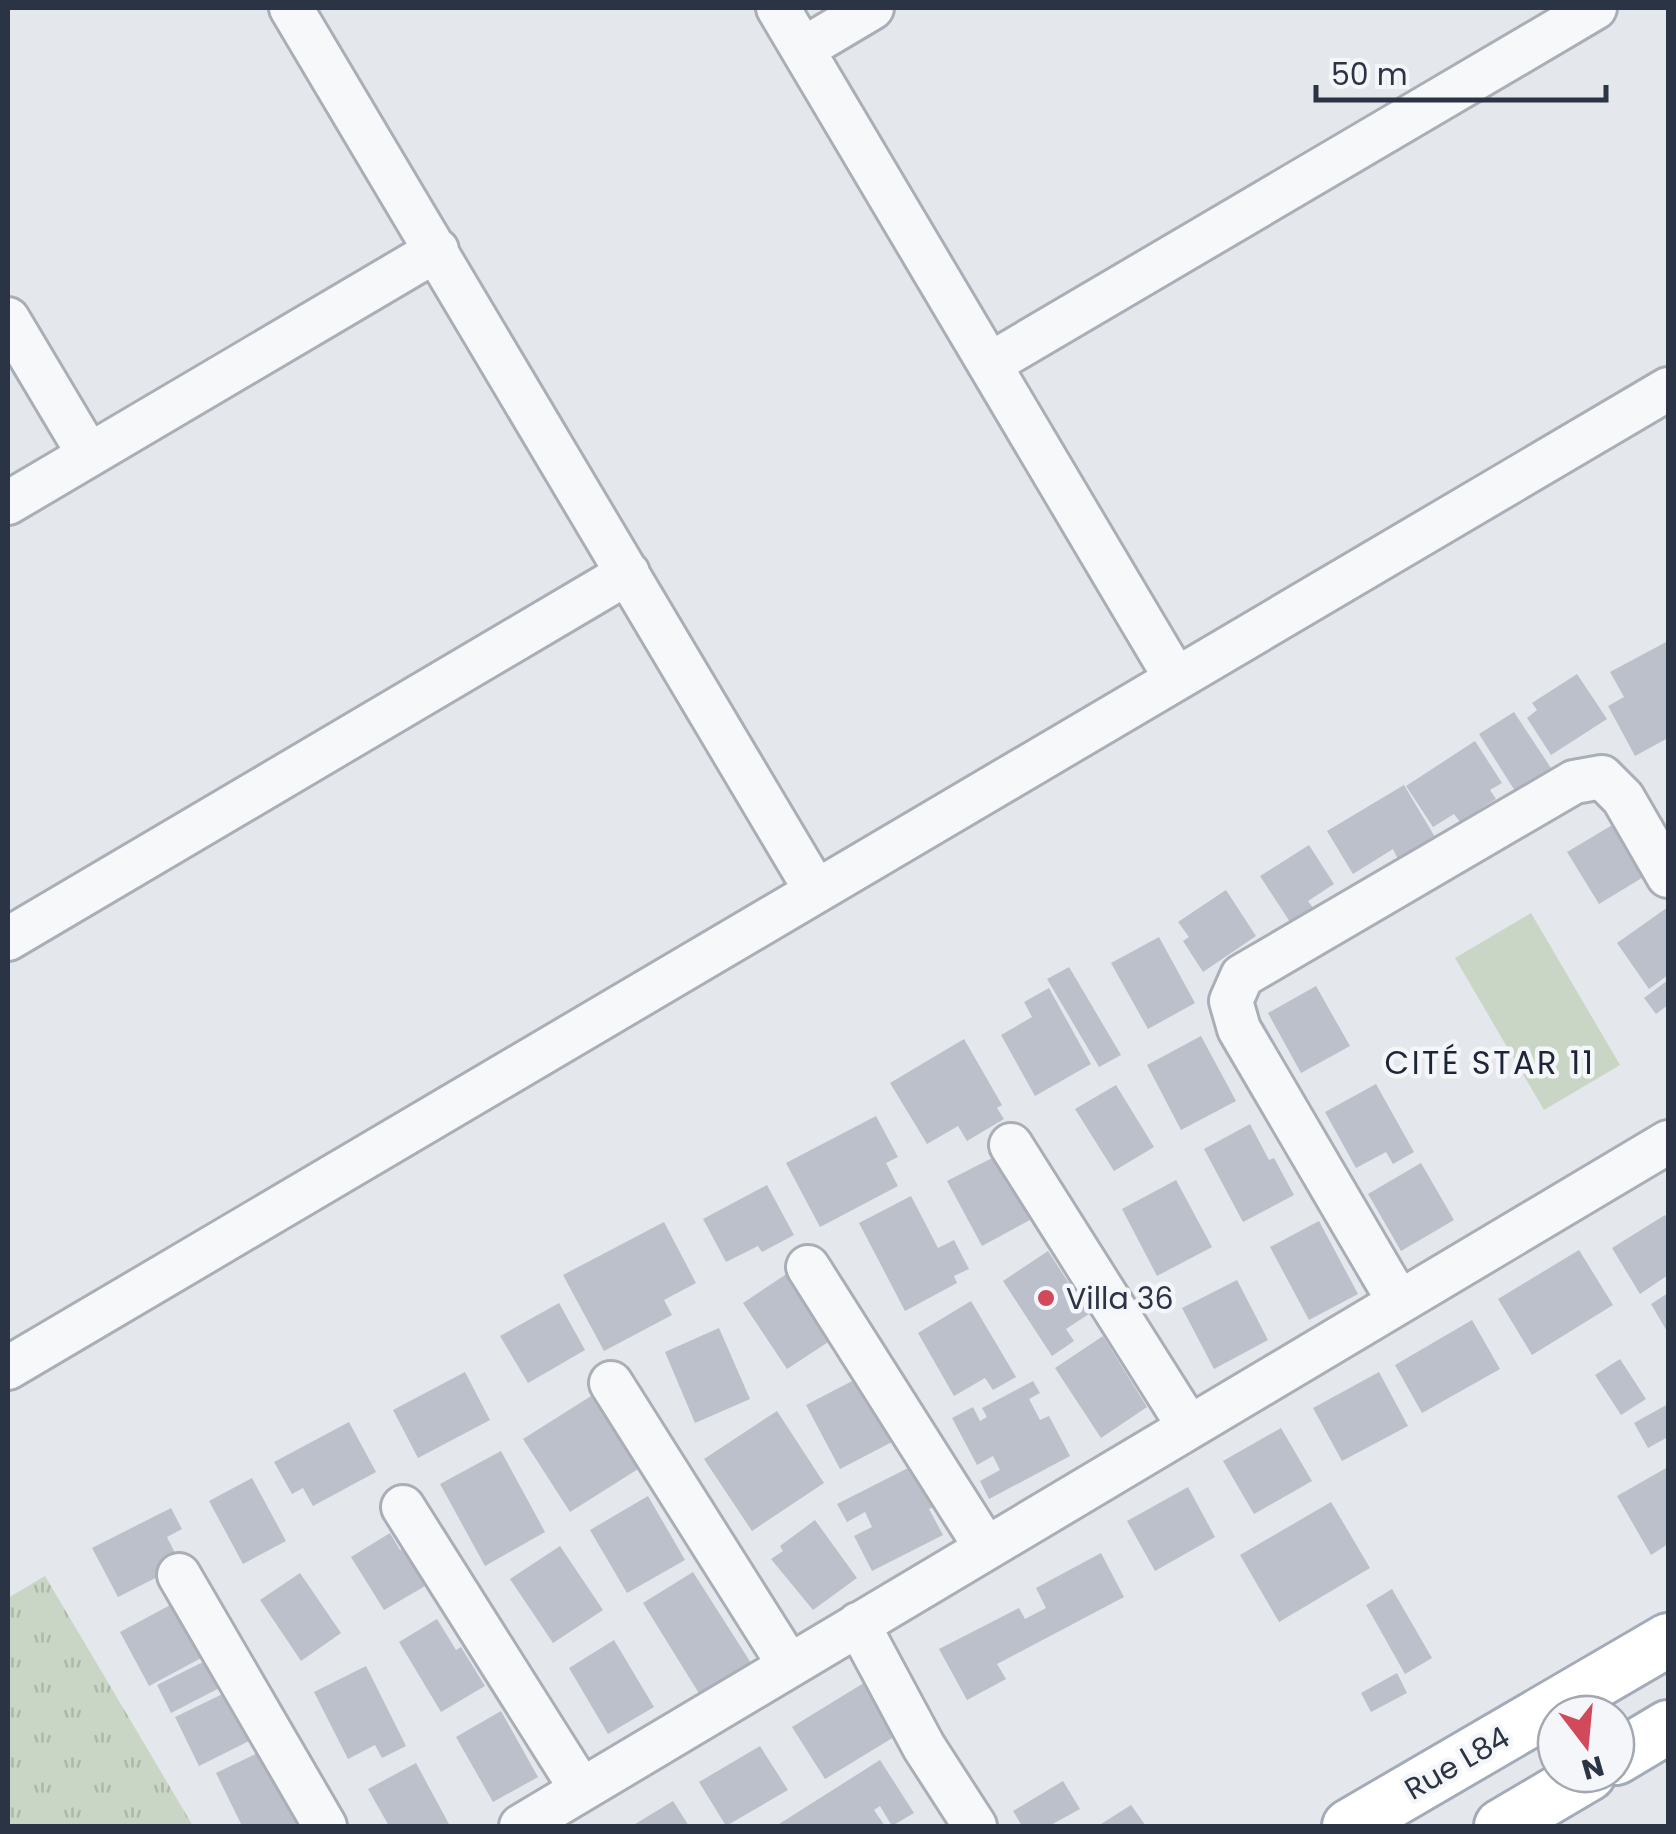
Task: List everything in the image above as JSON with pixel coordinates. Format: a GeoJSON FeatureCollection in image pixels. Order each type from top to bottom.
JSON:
{"type":"FeatureCollection","features":[{"type":"Feature","properties":{"kind":"main road","name":"Rue L84"},"geometry":{"type":"LineString","coordinates":[[1358,1824],[1668,1640]]}},
{"type":"Feature","properties":{"kind":"main road"},"geometry":{"type":"LineString","coordinates":[[1636,1746],[1668,1727]]}},
{"type":"Feature","properties":{"kind":"main road"},"geometry":{"type":"LineString","coordinates":[[1500,1826],[1555,1794]]}},
{"type":"Feature","properties":{"kind":"street"},"geometry":{"type":"LineString","coordinates":[[291,8],[816,891]]}},
{"type":"Feature","properties":{"kind":"street"},"geometry":{"type":"LineString","coordinates":[[778,8],[1176,679]]}},
{"type":"Feature","properties":{"kind":"street"},"geometry":{"type":"LineString","coordinates":[[803,48],[872,8]]}},
{"type":"Feature","properties":{"kind":"street"},"geometry":{"type":"LineString","coordinates":[[990,364],[1595,8]]}},
{"type":"Feature","properties":{"kind":"street"},"geometry":{"type":"LineString","coordinates":[[8,503],[438,250]]}},
{"type":"Feature","properties":{"kind":"street"},"geometry":{"type":"LineString","coordinates":[[8,319],[89,455]]}},
{"type":"Feature","properties":{"kind":"street"},"geometry":{"type":"LineString","coordinates":[[8,1368],[1668,389]]}},
{"type":"Feature","properties":{"kind":"street"},"geometry":{"type":"LineString","coordinates":[[8,939],[628,574]]}},
{"type":"Feature","properties":{"kind":"street"},"geometry":{"type":"LineString","coordinates":[[1399,1302],[1239,1030],[1231,1001],[1242,976],[1574,782],[1602,777],[1624,798],[1668,876]]}},
{"type":"Feature","properties":{"kind":"street"},"geometry":{"type":"LineString","coordinates":[[1011,1146],[1189,1427]]}},
{"type":"Feature","properties":{"kind":"street"},"geometry":{"type":"LineString","coordinates":[[521,1826],[1399,1302],[1666,1149]]}},
{"type":"Feature","properties":{"kind":"street"},"geometry":{"type":"LineString","coordinates":[[808,1266],[986,1548]]}},
{"type":"Feature","properties":{"kind":"street"},"geometry":{"type":"LineString","coordinates":[[611,1383],[789,1665]]}},
{"type":"Feature","properties":{"kind":"street"},"geometry":{"type":"LineString","coordinates":[[403,1507],[581,1789]]}},
{"type":"Feature","properties":{"kind":"street"},"geometry":{"type":"LineString","coordinates":[[179,1575],[325,1826]]}},
{"type":"Feature","properties":{"kind":"street"},"geometry":{"type":"LineString","coordinates":[[858,1624],[924,1747],[975,1826]]}},
{"type":"Feature","properties":{"kind":"green space"},"geometry":{"type":"Polygon","coordinates":[[[1531,913],[1620,1065],[1544,1110],[1455,958],[1531,913]]]}},
{"type":"Feature","properties":{"kind":"green space"},"geometry":{"type":"Polygon","coordinates":[[[45,1576],[193,1826],[8,1826],[8,1598],[45,1576]]]}},
{"type":"Feature","properties":{"kind":"building"},"geometry":{"type":"Polygon","coordinates":[[[1668,641],[1668,738],[1635,756],[1608,706],[1624,697],[1610,672],[1668,641]]]}},
{"type":"Feature","properties":{"kind":"building"},"geometry":{"type":"Polygon","coordinates":[[[1577,674],[1607,719],[1551,755],[1527,718],[1537,710],[1532,703],[1577,674]]]}},
{"type":"Feature","properties":{"kind":"building"},"geometry":{"type":"Polygon","coordinates":[[[1514,712],[1551,768],[1515,791],[1479,734],[1514,712]]]}},
{"type":"Feature","properties":{"kind":"building"},"geometry":{"type":"Polygon","coordinates":[[[1475,741],[1502,783],[1490,790],[1496,799],[1460,822],[1454,814],[1433,827],[1406,786],[1475,741]]]}},
{"type":"Feature","properties":{"kind":"building"},"geometry":{"type":"Polygon","coordinates":[[[1404,785],[1435,837],[1398,859],[1393,849],[1353,874],[1327,831],[1404,785]]]}},
{"type":"Feature","properties":{"kind":"building"},"geometry":{"type":"Polygon","coordinates":[[[1619,821],[1650,873],[1599,904],[1567,852],[1619,821]]]}},
{"type":"Feature","properties":{"kind":"building"},"geometry":{"type":"Polygon","coordinates":[[[1309,845],[1334,884],[1308,901],[1313,908],[1290,922],[1260,876],[1309,845]]]}},
{"type":"Feature","properties":{"kind":"building"},"geometry":{"type":"Polygon","coordinates":[[[1226,890],[1256,936],[1203,972],[1183,941],[1189,937],[1178,922],[1226,890]]]}},
{"type":"Feature","properties":{"kind":"building"},"geometry":{"type":"Polygon","coordinates":[[[1668,907],[1668,975],[1649,989],[1617,943],[1668,907]]]}},
{"type":"Feature","properties":{"kind":"building"},"geometry":{"type":"Polygon","coordinates":[[[1159,937],[1195,1003],[1148,1029],[1111,963],[1159,937]]]}},
{"type":"Feature","properties":{"kind":"building"},"geometry":{"type":"Polygon","coordinates":[[[1069,967],[1121,1055],[1099,1067],[1047,979],[1069,967]]]}},
{"type":"Feature","properties":{"kind":"building"},"geometry":{"type":"Polygon","coordinates":[[[1668,980],[1668,1005],[1656,1014],[1644,998],[1668,980]]]}},
{"type":"Feature","properties":{"kind":"building"},"geometry":{"type":"Polygon","coordinates":[[[1316,986],[1350,1046],[1301,1073],[1268,1013],[1316,986]]]}},
{"type":"Feature","properties":{"kind":"building"},"geometry":{"type":"Polygon","coordinates":[[[1049,988],[1091,1064],[1035,1096],[1001,1035],[1032,1017],[1024,1002],[1049,988]]]}},
{"type":"Feature","properties":{"kind":"building"},"geometry":{"type":"Polygon","coordinates":[[[1201,1036],[1236,1101],[1181,1130],[1147,1065],[1201,1036]]]}},
{"type":"Feature","properties":{"kind":"building"},"geometry":{"type":"Polygon","coordinates":[[[964,1039],[1002,1105],[997,1108],[1004,1119],[967,1141],[958,1126],[927,1144],[890,1083],[964,1039]]]}},
{"type":"Feature","properties":{"kind":"building"},"geometry":{"type":"Polygon","coordinates":[[[1376,1084],[1414,1152],[1393,1164],[1386,1152],[1356,1168],[1325,1112],[1376,1084]]]}},
{"type":"Feature","properties":{"kind":"building"},"geometry":{"type":"Polygon","coordinates":[[[1116,1085],[1154,1147],[1114,1171],[1075,1109],[1116,1085]]]}},
{"type":"Feature","properties":{"kind":"building"},"geometry":{"type":"Polygon","coordinates":[[[876,1116],[898,1157],[886,1163],[898,1186],[820,1227],[786,1163],[876,1116]]]}},
{"type":"Feature","properties":{"kind":"building"},"geometry":{"type":"Polygon","coordinates":[[[1250,1124],[1294,1195],[1243,1222],[1204,1149],[1250,1124]]]}},
{"type":"Feature","properties":{"kind":"building"},"geometry":{"type":"Polygon","coordinates":[[[996,1156],[1030,1220],[982,1246],[947,1181],[996,1156]]]}},
{"type":"Feature","properties":{"kind":"building"},"geometry":{"type":"Polygon","coordinates":[[[1421,1163],[1454,1220],[1401,1251],[1368,1194],[1421,1163]]]}},
{"type":"Feature","properties":{"kind":"building"},"geometry":{"type":"Polygon","coordinates":[[[1176,1180],[1212,1247],[1157,1276],[1122,1209],[1176,1180]]]}},
{"type":"Feature","properties":{"kind":"building"},"geometry":{"type":"Polygon","coordinates":[[[767,1185],[794,1235],[762,1252],[758,1246],[726,1262],[703,1219],[767,1185]]]}},
{"type":"Feature","properties":{"kind":"building"},"geometry":{"type":"Polygon","coordinates":[[[911,1196],[938,1248],[954,1240],[969,1269],[954,1276],[957,1283],[905,1311],[859,1223],[911,1196]]]}},
{"type":"Feature","properties":{"kind":"building"},"geometry":{"type":"Polygon","coordinates":[[[1665,1215],[1668,1275],[1640,1294],[1612,1248],[1665,1215]]]}},
{"type":"Feature","properties":{"kind":"building"},"geometry":{"type":"Polygon","coordinates":[[[1319,1221],[1358,1294],[1309,1320],[1270,1247],[1319,1221]]]}},
{"type":"Feature","properties":{"kind":"building"},"geometry":{"type":"Polygon","coordinates":[[[664,1222],[696,1283],[664,1300],[672,1315],[604,1351],[563,1275],[664,1222]]]}},
{"type":"Feature","properties":{"kind":"building"},"geometry":{"type":"Polygon","coordinates":[[[1579,1250],[1613,1305],[1532,1355],[1498,1299],[1579,1250]]]}},
{"type":"Feature","properties":{"kind":"building","name":"Villa 36"},"geometry":{"type":"Polygon","coordinates":[[[1048,1251],[1089,1314],[1066,1329],[1074,1341],[1052,1356],[1003,1281],[1048,1251]]]}},
{"type":"Feature","properties":{"kind":"building"},"geometry":{"type":"Polygon","coordinates":[[[794,1269],[839,1335],[787,1369],[743,1303],[794,1269]]]}},
{"type":"Feature","properties":{"kind":"building"},"geometry":{"type":"Polygon","coordinates":[[[1237,1280],[1268,1340],[1214,1369],[1182,1308],[1237,1280]]]}},
{"type":"Feature","properties":{"kind":"building"},"geometry":{"type":"Polygon","coordinates":[[[1668,1293],[1668,1333],[1651,1304],[1668,1293]]]}},
{"type":"Feature","properties":{"kind":"building"},"geometry":{"type":"Polygon","coordinates":[[[971,1301],[1016,1377],[993,1390],[985,1378],[954,1396],[918,1333],[971,1301]]]}},
{"type":"Feature","properties":{"kind":"building"},"geometry":{"type":"Polygon","coordinates":[[[559,1303],[585,1350],[528,1383],[500,1336],[559,1303]]]}},
{"type":"Feature","properties":{"kind":"building"},"geometry":{"type":"Polygon","coordinates":[[[1472,1320],[1500,1369],[1422,1413],[1395,1365],[1472,1320]]]}},
{"type":"Feature","properties":{"kind":"building"},"geometry":{"type":"Polygon","coordinates":[[[719,1328],[750,1399],[695,1423],[665,1352],[719,1328]]]}},
{"type":"Feature","properties":{"kind":"building"},"geometry":{"type":"Polygon","coordinates":[[[1103,1336],[1147,1407],[1101,1438],[1055,1368],[1103,1336]]]}},
{"type":"Feature","properties":{"kind":"building"},"geometry":{"type":"Polygon","coordinates":[[[1620,1359],[1646,1399],[1621,1415],[1595,1375],[1620,1359]]]}},
{"type":"Feature","properties":{"kind":"building"},"geometry":{"type":"Polygon","coordinates":[[[465,1372],[490,1420],[418,1458],[393,1410],[465,1372]]]}},
{"type":"Feature","properties":{"kind":"building"},"geometry":{"type":"Polygon","coordinates":[[[1379,1372],[1408,1426],[1342,1461],[1313,1408],[1379,1372]]]}},
{"type":"Feature","properties":{"kind":"building"},"geometry":{"type":"Polygon","coordinates":[[[858,1378],[892,1442],[840,1469],[806,1405],[858,1378]]]}},
{"type":"Feature","properties":{"kind":"building"},"geometry":{"type":"Polygon","coordinates":[[[1033,1381],[1040,1393],[1029,1399],[1040,1420],[1049,1416],[1070,1456],[989,1499],[980,1481],[1000,1470],[993,1456],[977,1465],[952,1418],[973,1407],[980,1421],[987,1417],[982,1408],[1033,1381]]]}},
{"type":"Feature","properties":{"kind":"building"},"geometry":{"type":"Polygon","coordinates":[[[599,1391],[646,1464],[570,1512],[523,1439],[599,1391]]]}},
{"type":"Feature","properties":{"kind":"building"},"geometry":{"type":"Polygon","coordinates":[[[1668,1404],[1668,1437],[1648,1448],[1634,1423],[1668,1404]]]}},
{"type":"Feature","properties":{"kind":"building"},"geometry":{"type":"Polygon","coordinates":[[[777,1411],[824,1483],[752,1531],[704,1459],[777,1411]]]}},
{"type":"Feature","properties":{"kind":"building"},"geometry":{"type":"Polygon","coordinates":[[[349,1422],[376,1472],[313,1506],[303,1488],[292,1494],[274,1462],[349,1422]]]}},
{"type":"Feature","properties":{"kind":"building"},"geometry":{"type":"Polygon","coordinates":[[[1281,1428],[1312,1481],[1254,1514],[1223,1461],[1281,1428]]]}},
{"type":"Feature","properties":{"kind":"building"},"geometry":{"type":"Polygon","coordinates":[[[501,1451],[545,1532],[485,1566],[440,1484],[501,1451]]]}},
{"type":"Feature","properties":{"kind":"building"},"geometry":{"type":"Polygon","coordinates":[[[914,1465],[935,1506],[929,1509],[943,1535],[872,1571],[854,1536],[872,1527],[865,1512],[847,1522],[837,1504],[914,1465]]]}},
{"type":"Feature","properties":{"kind":"building"},"geometry":{"type":"Polygon","coordinates":[[[1668,1467],[1668,1544],[1651,1555],[1617,1496],[1668,1467]]]}},
{"type":"Feature","properties":{"kind":"building"},"geometry":{"type":"Polygon","coordinates":[[[252,1478],[286,1541],[243,1564],[209,1501],[252,1478]]]}},
{"type":"Feature","properties":{"kind":"building"},"geometry":{"type":"Polygon","coordinates":[[[1188,1487],[1215,1537],[1155,1571],[1127,1521],[1188,1487]]]}},
{"type":"Feature","properties":{"kind":"building"},"geometry":{"type":"Polygon","coordinates":[[[648,1496],[685,1560],[627,1593],[590,1530],[648,1496]]]}},
{"type":"Feature","properties":{"kind":"building"},"geometry":{"type":"Polygon","coordinates":[[[1331,1502],[1370,1568],[1279,1622],[1240,1555],[1331,1502]]]}},
{"type":"Feature","properties":{"kind":"building"},"geometry":{"type":"Polygon","coordinates":[[[171,1508],[182,1529],[167,1537],[181,1565],[118,1597],[92,1548],[171,1508]]]}},
{"type":"Feature","properties":{"kind":"building"},"geometry":{"type":"Polygon","coordinates":[[[815,1520],[857,1578],[813,1610],[771,1559],[783,1551],[780,1546],[815,1520]]]}},
{"type":"Feature","properties":{"kind":"building"},"geometry":{"type":"Polygon","coordinates":[[[390,1533],[400,1550],[409,1545],[432,1582],[384,1610],[351,1557],[390,1533]]]}},
{"type":"Feature","properties":{"kind":"building"},"geometry":{"type":"Polygon","coordinates":[[[560,1546],[603,1610],[553,1643],[510,1579],[560,1546]]]}},
{"type":"Feature","properties":{"kind":"building"},"geometry":{"type":"Polygon","coordinates":[[[1101,1553],[1124,1597],[997,1664],[1006,1679],[967,1700],[939,1649],[1019,1608],[1025,1619],[1046,1608],[1036,1588],[1101,1553]]]}},
{"type":"Feature","properties":{"kind":"building"},"geometry":{"type":"Polygon","coordinates":[[[693,1572],[751,1663],[700,1695],[643,1603],[693,1572]]]}},
{"type":"Feature","properties":{"kind":"building"},"geometry":{"type":"Polygon","coordinates":[[[300,1573],[341,1633],[301,1661],[260,1600],[300,1573]]]}},
{"type":"Feature","properties":{"kind":"building"},"geometry":{"type":"Polygon","coordinates":[[[1392,1589],[1432,1658],[1405,1674],[1366,1605],[1392,1589]]]}},
{"type":"Feature","properties":{"kind":"building"},"geometry":{"type":"Polygon","coordinates":[[[174,1603],[203,1657],[149,1686],[120,1632],[174,1603]]]}},
{"type":"Feature","properties":{"kind":"building"},"geometry":{"type":"Polygon","coordinates":[[[437,1619],[456,1650],[461,1647],[485,1686],[441,1712],[399,1642],[437,1619]]]}},
{"type":"Feature","properties":{"kind":"building"},"geometry":{"type":"Polygon","coordinates":[[[614,1640],[654,1707],[608,1734],[569,1668],[614,1640]]]}},
{"type":"Feature","properties":{"kind":"building"},"geometry":{"type":"Polygon","coordinates":[[[213,1657],[227,1684],[171,1713],[157,1685],[213,1657]]]}},
{"type":"Feature","properties":{"kind":"building"},"geometry":{"type":"Polygon","coordinates":[[[366,1666],[406,1746],[382,1758],[375,1745],[348,1759],[314,1692],[366,1666]]]}},
{"type":"Feature","properties":{"kind":"building"},"geometry":{"type":"Polygon","coordinates":[[[1397,1673],[1407,1693],[1371,1712],[1361,1693],[1397,1673]]]}},
{"type":"Feature","properties":{"kind":"building"},"geometry":{"type":"Polygon","coordinates":[[[867,1681],[899,1734],[825,1779],[792,1727],[867,1681]]]}},
{"type":"Feature","properties":{"kind":"building"},"geometry":{"type":"Polygon","coordinates":[[[235,1688],[259,1736],[199,1766],[175,1717],[235,1688]]]}},
{"type":"Feature","properties":{"kind":"building"},"geometry":{"type":"Polygon","coordinates":[[[501,1711],[538,1777],[493,1802],[456,1737],[501,1711]]]}},
{"type":"Feature","properties":{"kind":"building"},"geometry":{"type":"Polygon","coordinates":[[[760,1746],[788,1790],[726,1826],[699,1782],[760,1746]]]}},
{"type":"Feature","properties":{"kind":"building"},"geometry":{"type":"Polygon","coordinates":[[[270,1747],[301,1826],[242,1826],[216,1773],[270,1747]]]}},
{"type":"Feature","properties":{"kind":"building"},"geometry":{"type":"Polygon","coordinates":[[[880,1760],[914,1813],[892,1826],[880,1806],[874,1810],[885,1826],[776,1826],[880,1760]]]}},
{"type":"Feature","properties":{"kind":"building"},"geometry":{"type":"Polygon","coordinates":[[[416,1763],[450,1826],[389,1826],[368,1789],[416,1763]]]}},
{"type":"Feature","properties":{"kind":"building"},"geometry":{"type":"Polygon","coordinates":[[[1063,1781],[1080,1809],[1049,1826],[1022,1826],[1013,1811],[1063,1781]]]}},
{"type":"Feature","properties":{"kind":"building"},"geometry":{"type":"Polygon","coordinates":[[[673,1801],[689,1826],[632,1826],[673,1801]]]}},
{"type":"Feature","properties":{"kind":"building"},"geometry":{"type":"Polygon","coordinates":[[[1131,1805],[1146,1826],[1098,1826],[1131,1805]]]}},
{"type":"Feature","properties":{"kind":"place","name":"Villa 36"},"geometry":{"type":"Point","coordinates":[1046,1298]}},
{"type":"Feature","properties":{"kind":"district","name":"CITÉ STAR 11"},"geometry":{"type":"Point","coordinates":[1490,1062]}}]}
